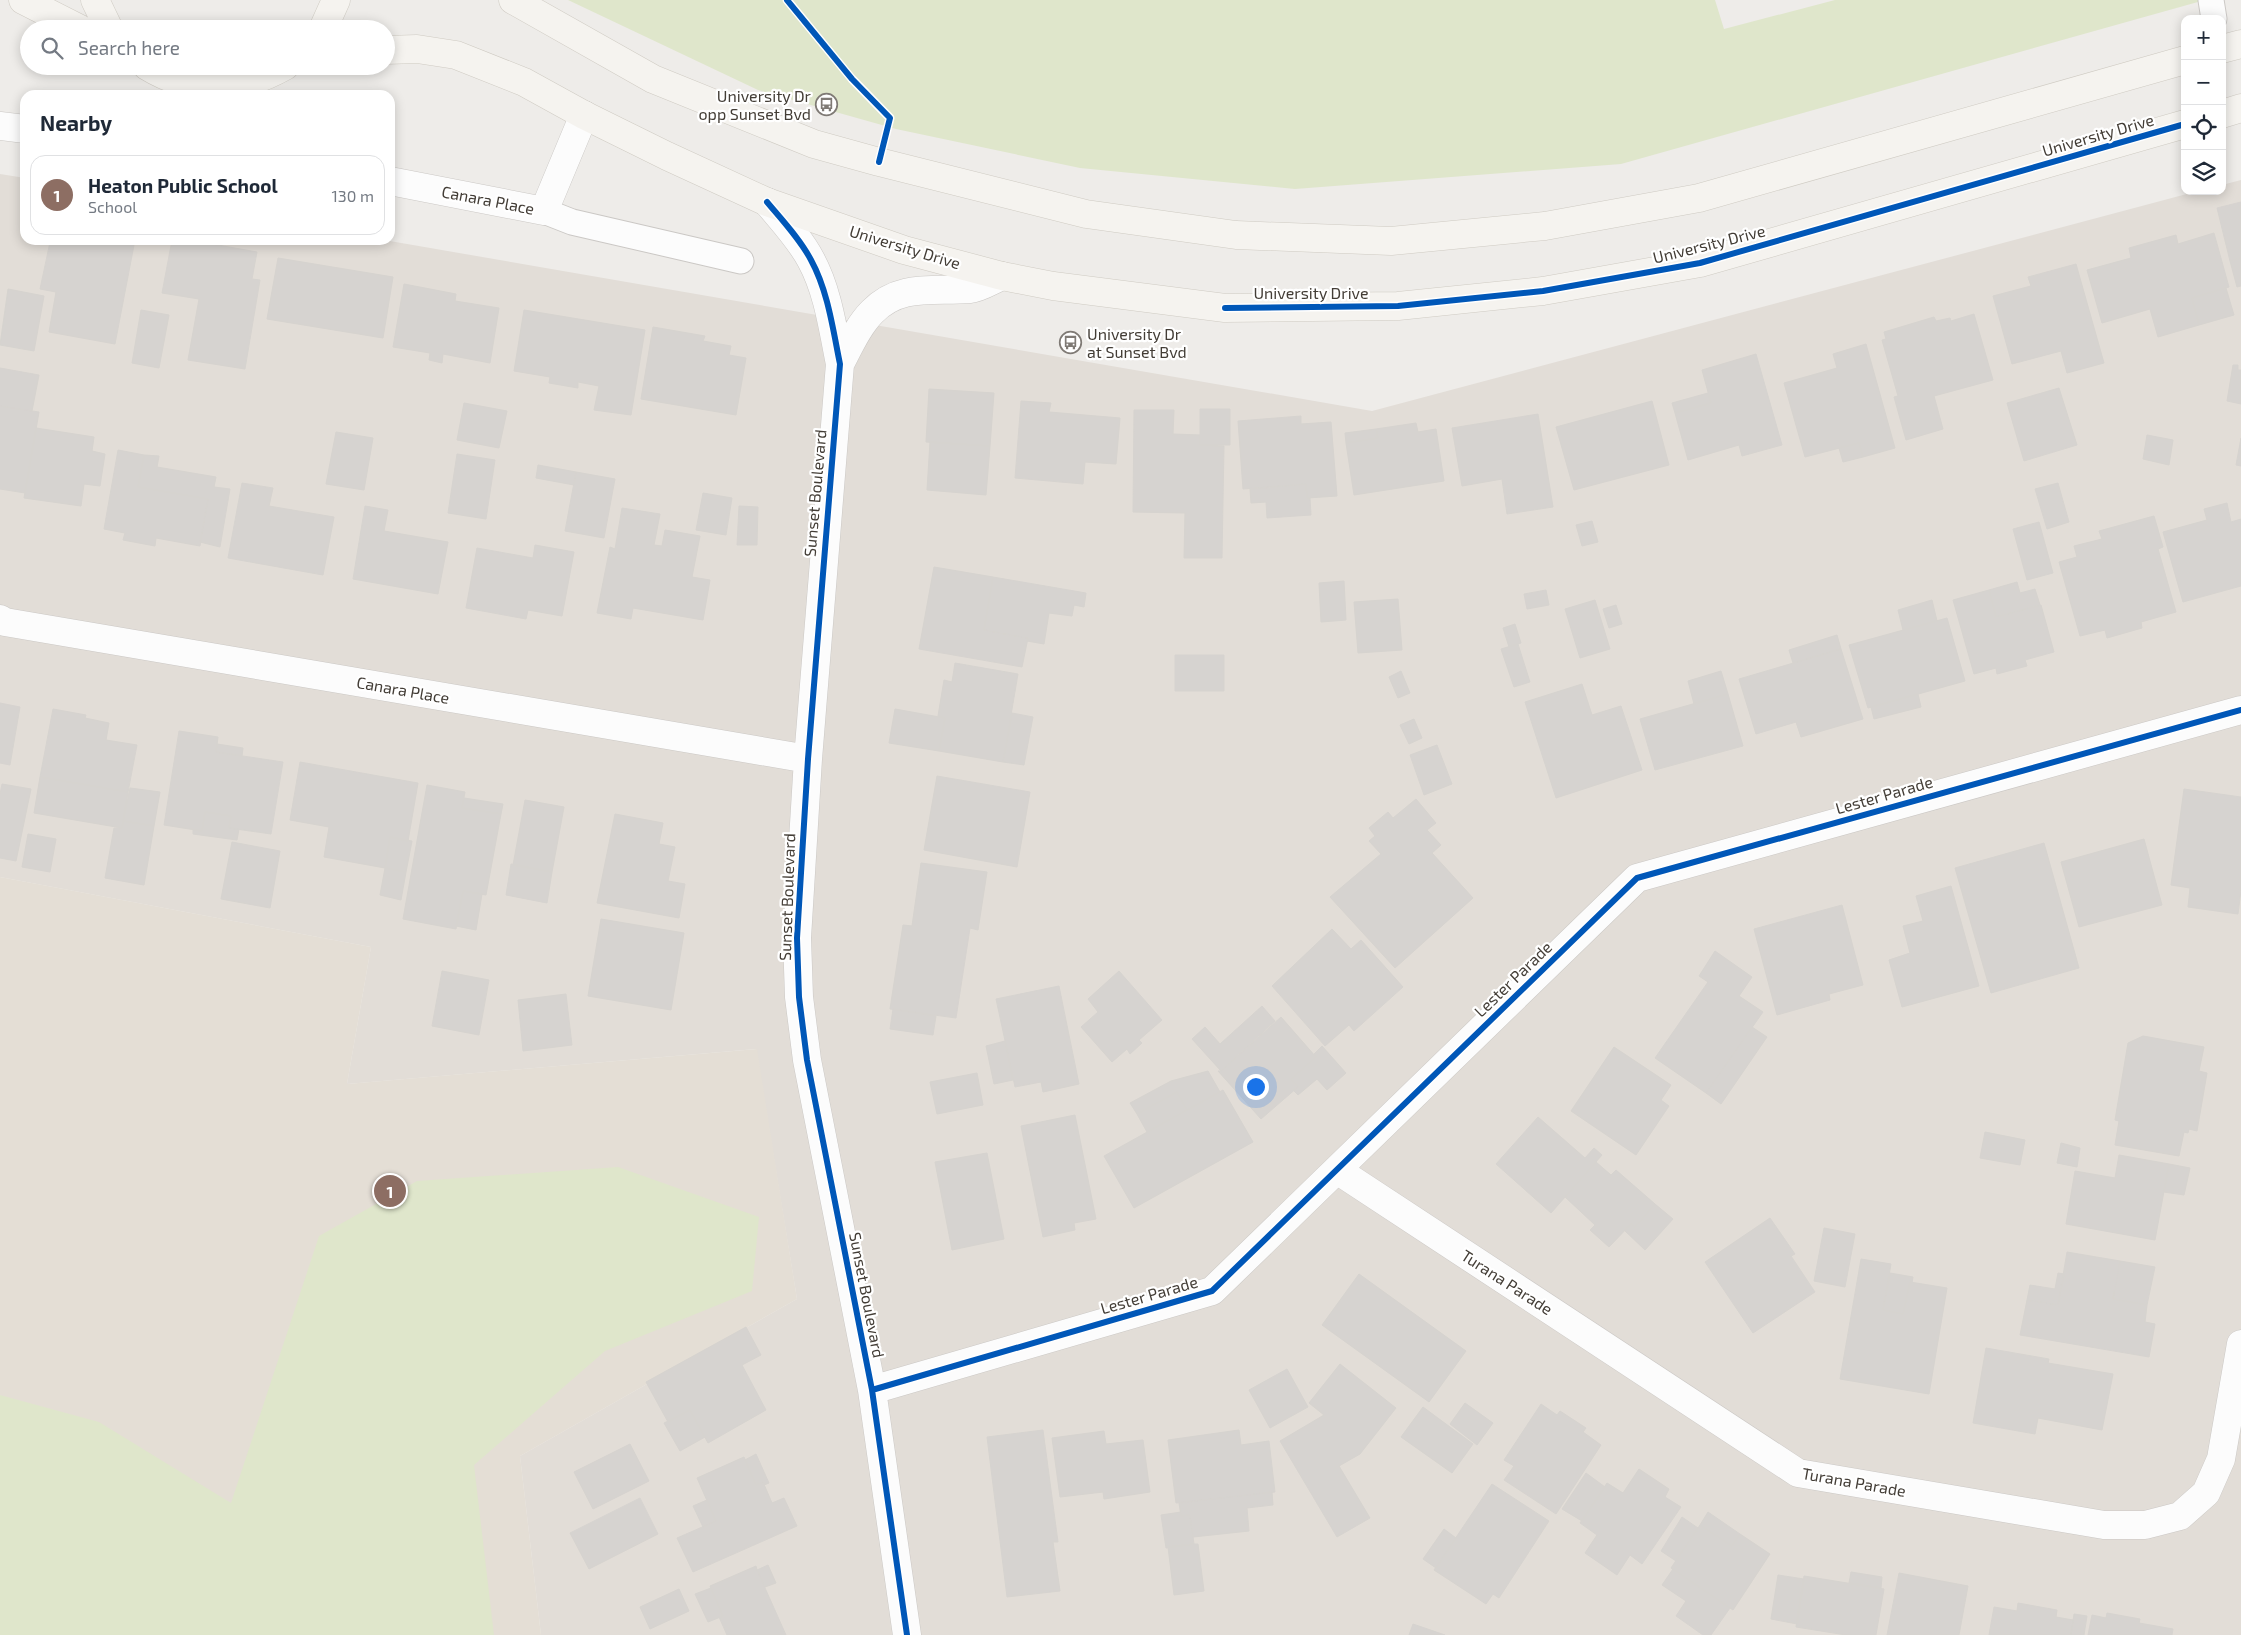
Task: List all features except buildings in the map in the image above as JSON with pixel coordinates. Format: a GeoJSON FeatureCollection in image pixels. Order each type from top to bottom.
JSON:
{"type":"FeatureCollection","features":[{"type":"Feature","properties":{"kind":"main road"},"geometry":{"type":"LineString","coordinates":[[23,0],[62,20]]}},
{"type":"Feature","properties":{"kind":"main road"},"geometry":{"type":"LineString","coordinates":[[95,0],[105,20]]}},
{"type":"Feature","properties":{"kind":"main road"},"geometry":{"type":"LineString","coordinates":[[327,20],[336,0]]}},
{"type":"Feature","properties":{"kind":"main road"},"geometry":{"type":"LineString","coordinates":[[513,0],[653,79],[814,144],[879,162],[1086,214],[1236,235],[1391,241],[1545,226],[1699,198],[2181,61]]}},
{"type":"Feature","properties":{"kind":"main road"},"geometry":{"type":"LineString","coordinates":[[2226,49],[2241,44]]}},
{"type":"Feature","properties":{"kind":"main road","name":"University Drive"},"geometry":{"type":"LineString","coordinates":[[395,49],[417,48],[456,55],[524,82],[584,115],[667,156],[767,202],[904,250],[1002,276],[1053,286],[1225,308],[1398,306],[1543,291],[1700,263],[2181,125]]}},
{"type":"Feature","properties":{"kind":"main road"},"geometry":{"type":"LineString","coordinates":[[165,75],[179,82],[223,87],[245,84],[269,75]]}},
{"type":"Feature","properties":{"kind":"main road"},"geometry":{"type":"LineString","coordinates":[[2226,113],[2241,108]]}},
{"type":"Feature","properties":{"kind":"street","name":"Canara Place"},"geometry":{"type":"LineString","coordinates":[[395,182],[544,211],[584,115]]}},
{"type":"Feature","properties":{"kind":"street"},"geometry":{"type":"LineString","coordinates":[[0,126],[20,128]]}},
{"type":"Feature","properties":{"kind":"street","name":"Sunset Boulevard"},"geometry":{"type":"LineString","coordinates":[[767,202],[796,236],[812,261],[832,324],[840,364],[808,759],[797,938],[799,997],[807,1060],[872,1390],[907,1635]]}},
{"type":"Feature","properties":{"kind":"street","name":"Sunset Boulevard"},"geometry":{"type":"LineString","coordinates":[[840,364],[856,334],[872,312],[887,300],[906,292],[972,289],[1002,276]]}},
{"type":"Feature","properties":{"kind":"street","name":"Canara Place"},"geometry":{"type":"LineString","coordinates":[[0,618],[5,622],[808,759]]}},
{"type":"Feature","properties":{"kind":"street","name":"Lester Parade"},"geometry":{"type":"LineString","coordinates":[[872,1390],[1212,1291],[1637,878],[2241,710]]}},
{"type":"Feature","properties":{"kind":"street","name":"Turana Parade"},"geometry":{"type":"LineString","coordinates":[[1336,1170],[1798,1473],[2104,1525],[2146,1525],[2180,1516],[2206,1493],[2221,1459],[2241,1344]]}},
{"type":"Feature","properties":{"kind":"lane"},"geometry":{"type":"LineString","coordinates":[[2211,0],[2213,15]]}},
{"type":"Feature","properties":{"kind":"lane"},"geometry":{"type":"LineString","coordinates":[[544,211],[572,222],[741,261]]}},
{"type":"Feature","properties":{"kind":"shaded area"},"geometry":{"type":"Polygon","coordinates":[[[0,174],[20,177],[20,245],[395,245],[395,242],[1372,411],[2183,195],[2226,195],[2226,184],[2241,180],[2241,1635],[541,1635],[520,1456],[797,1299],[756,1049],[347,1084],[371,947],[0,877],[0,174]]]}},
{"type":"Feature","properties":{"kind":"shaded area"},"geometry":{"type":"Polygon","coordinates":[[[0,877],[371,947],[347,1084],[757,1049],[797,1299],[520,1456],[541,1635],[0,1635],[0,877]]]}},
{"type":"Feature","properties":{"kind":"green space"},"geometry":{"type":"Polygon","coordinates":[[[568,0],[1715,0],[1724,29],[1835,0],[2205,0],[1621,164],[1295,189],[1080,168],[896,129],[758,90],[568,0]]]}},
{"type":"Feature","properties":{"kind":"green space"},"geometry":{"type":"Polygon","coordinates":[[[618,1167],[759,1217],[752,1291],[605,1351],[474,1465],[494,1635],[0,1635],[0,1395],[99,1422],[231,1503],[319,1236],[417,1181],[618,1167]]]}},
{"type":"Feature","properties":{"kind":"cycle path"},"geometry":{"type":"LineString","coordinates":[[787,0],[852,79],[890,118],[879,162]]}},
{"type":"Feature","properties":{"kind":"cycle path"},"geometry":{"type":"LineString","coordinates":[[1225,308],[1398,306],[1543,291],[1700,263],[2181,125]]}},
{"type":"Feature","properties":{"kind":"cycle path"},"geometry":{"type":"LineString","coordinates":[[767,202],[802,245],[817,272],[829,311],[840,364],[808,759],[797,938],[799,997],[807,1060],[872,1390],[907,1635]]}},
{"type":"Feature","properties":{"kind":"cycle path"},"geometry":{"type":"LineString","coordinates":[[872,1390],[1212,1291],[1637,878],[2241,710]]}},
{"type":"Feature","properties":{"kind":"place","name":"University Dr opp Sunset Bvd"},"geometry":{"type":"Point","coordinates":[827,105]}},
{"type":"Feature","properties":{"kind":"place","name":"University Dr at Sunset Bvd"},"geometry":{"type":"Point","coordinates":[1071,343]}},
{"type":"Feature","properties":{"kind":"place","name":"Heaton Public School"},"geometry":{"type":"Point","coordinates":[390,1191]}}]}
